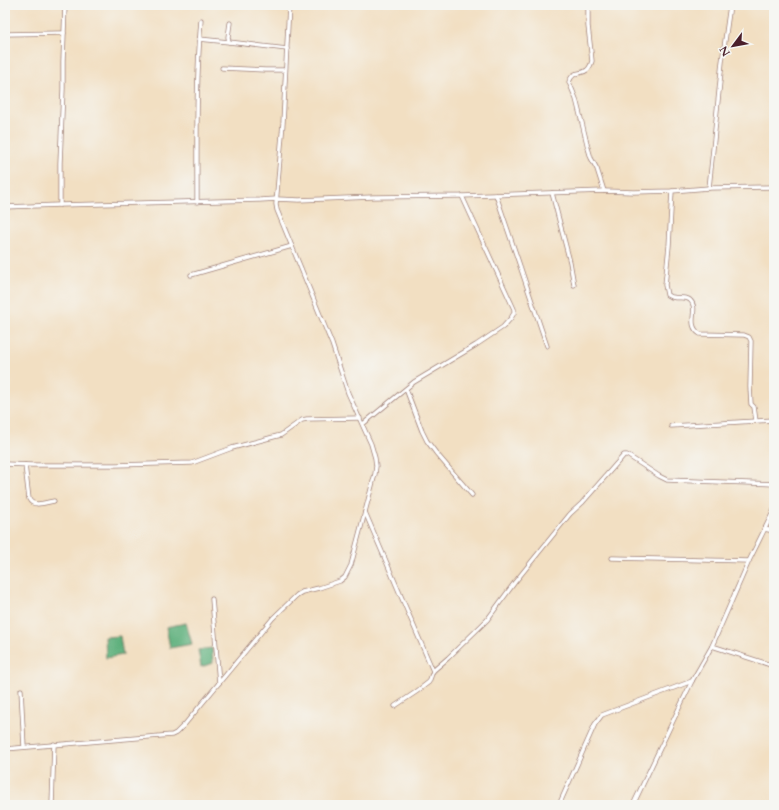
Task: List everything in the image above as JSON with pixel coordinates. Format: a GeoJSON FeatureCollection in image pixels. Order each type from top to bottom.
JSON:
{"type":"FeatureCollection","features":[{"type":"Feature","properties":{"kind":"street"},"geometry":{"type":"LineString","coordinates":[[60,205],[65,5]]}},
{"type":"Feature","properties":{"kind":"street"},"geometry":{"type":"LineString","coordinates":[[5,749],[176,733],[219,684],[273,618],[302,592],[340,582],[345,577],[351,565],[376,466],[372,444],[348,393],[332,344],[276,204],[283,124],[289,5]]}},
{"type":"Feature","properties":{"kind":"street"},"geometry":{"type":"LineString","coordinates":[[588,5],[588,26],[592,62],[591,66],[587,70],[576,73],[571,77],[569,82],[579,111],[591,158],[597,169],[604,191]]}},
{"type":"Feature","properties":{"kind":"street"},"geometry":{"type":"LineString","coordinates":[[709,188],[722,62],[730,5]]}},
{"type":"Feature","properties":{"kind":"street"},"geometry":{"type":"LineString","coordinates":[[198,202],[197,138],[199,39],[201,20]]}},
{"type":"Feature","properties":{"kind":"street"},"geometry":{"type":"LineString","coordinates":[[229,42],[228,37],[230,23]]}},
{"type":"Feature","properties":{"kind":"street"},"geometry":{"type":"LineString","coordinates":[[5,34],[64,33]]}},
{"type":"Feature","properties":{"kind":"street"},"geometry":{"type":"LineString","coordinates":[[199,39],[287,49]]}},
{"type":"Feature","properties":{"kind":"street"},"geometry":{"type":"LineString","coordinates":[[222,68],[286,70]]}},
{"type":"Feature","properties":{"kind":"street"},"geometry":{"type":"LineString","coordinates":[[5,207],[277,199],[299,200],[462,196],[604,191],[672,191],[774,186]]}},
{"type":"Feature","properties":{"kind":"street"},"geometry":{"type":"LineString","coordinates":[[672,191],[665,285],[667,295],[672,297],[684,297],[690,300],[694,305],[693,325],[695,331],[700,334],[744,335],[749,337],[751,342],[751,404],[754,407],[756,421]]}},
{"type":"Feature","properties":{"kind":"street"},"geometry":{"type":"LineString","coordinates":[[552,193],[570,262],[574,285]]}},
{"type":"Feature","properties":{"kind":"street"},"geometry":{"type":"LineString","coordinates":[[496,195],[547,346]]}},
{"type":"Feature","properties":{"kind":"street"},"geometry":{"type":"LineString","coordinates":[[363,424],[414,382],[503,327],[514,313],[514,309],[462,196]]}},
{"type":"Feature","properties":{"kind":"street"},"geometry":{"type":"LineString","coordinates":[[191,275],[292,246]]}},
{"type":"Feature","properties":{"kind":"street"},"geometry":{"type":"LineString","coordinates":[[406,389],[427,441],[472,495]]}},
{"type":"Feature","properties":{"kind":"street"},"geometry":{"type":"LineString","coordinates":[[5,464],[192,463],[232,448],[281,435],[302,420],[360,418]]}},
{"type":"Feature","properties":{"kind":"street"},"geometry":{"type":"LineString","coordinates":[[671,426],[774,420]]}},
{"type":"Feature","properties":{"kind":"street"},"geometry":{"type":"LineString","coordinates":[[394,706],[429,682],[433,671],[487,620],[515,582],[570,514],[582,503],[624,455],[627,455],[667,480],[774,484]]}},
{"type":"Feature","properties":{"kind":"street"},"geometry":{"type":"LineString","coordinates":[[25,465],[30,502],[33,504],[39,504],[54,501]]}},
{"type":"Feature","properties":{"kind":"street"},"geometry":{"type":"LineString","coordinates":[[633,805],[692,681],[712,646],[749,561],[774,510]]}},
{"type":"Feature","properties":{"kind":"street"},"geometry":{"type":"LineString","coordinates":[[365,512],[433,671]]}},
{"type":"Feature","properties":{"kind":"street"},"geometry":{"type":"LineString","coordinates":[[764,529],[774,532]]}},
{"type":"Feature","properties":{"kind":"street"},"geometry":{"type":"LineString","coordinates":[[612,558],[749,561]]}},
{"type":"Feature","properties":{"kind":"street"},"geometry":{"type":"LineString","coordinates":[[212,599],[219,684]]}},
{"type":"Feature","properties":{"kind":"street"},"geometry":{"type":"LineString","coordinates":[[712,646],[774,666]]}},
{"type":"Feature","properties":{"kind":"street"},"geometry":{"type":"LineString","coordinates":[[559,805],[595,724],[602,715],[692,681]]}},
{"type":"Feature","properties":{"kind":"street"},"geometry":{"type":"LineString","coordinates":[[21,690],[24,747]]}},
{"type":"Feature","properties":{"kind":"street"},"geometry":{"type":"LineString","coordinates":[[52,805],[54,744]]}},
{"type":"Feature","properties":{"kind":"green space"},"geometry":{"type":"Polygon","coordinates":[[[186,623],[192,644],[170,648],[166,627],[186,623]]]}},
{"type":"Feature","properties":{"kind":"green space"},"geometry":{"type":"Polygon","coordinates":[[[120,636],[123,655],[106,658],[105,637],[120,636]]]}},
{"type":"Feature","properties":{"kind":"green space"},"geometry":{"type":"Polygon","coordinates":[[[212,648],[213,663],[201,667],[198,650],[212,648]]]}}]}
